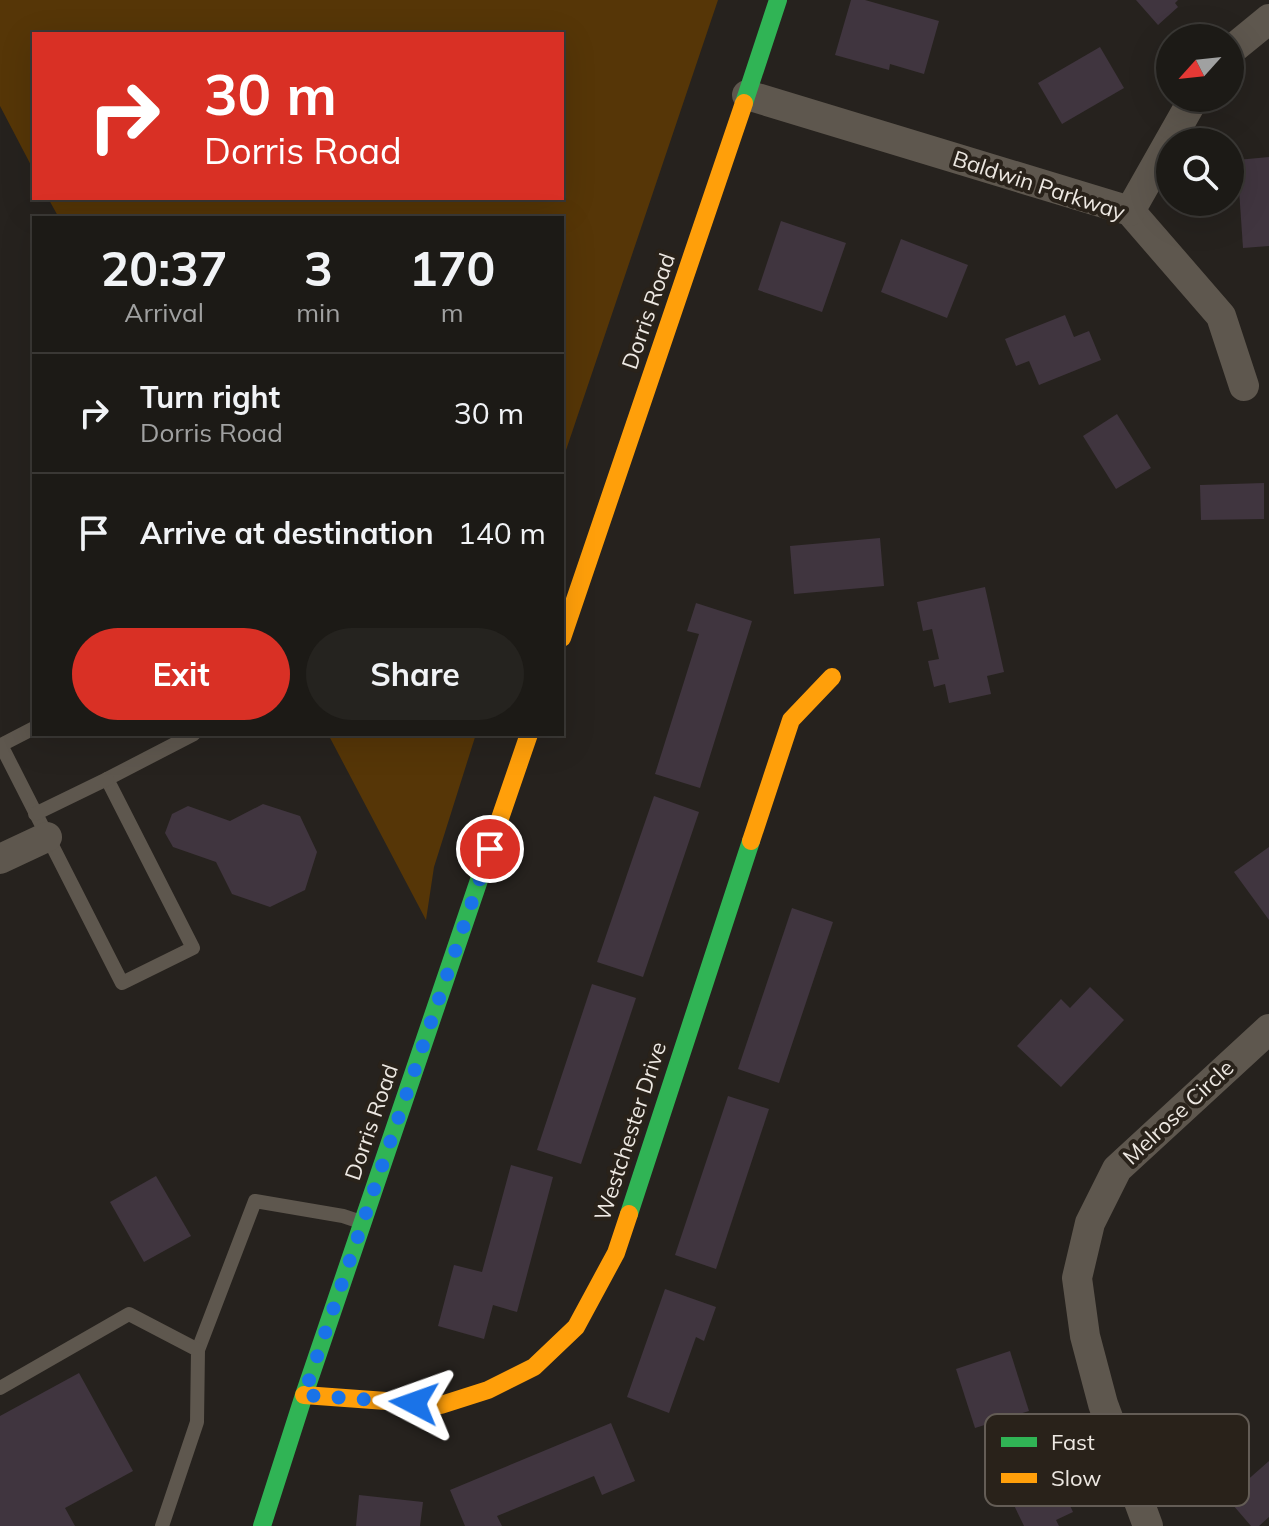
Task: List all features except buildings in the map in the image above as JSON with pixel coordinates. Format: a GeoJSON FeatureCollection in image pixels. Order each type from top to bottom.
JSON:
{"type":"FeatureCollection","features":[{"type":"Feature","properties":{"kind":"street","name":"Dorris Road"},"geometry":{"type":"LineString","coordinates":[[564,632],[778,0]]}},
{"type":"Feature","properties":{"kind":"street"},"geometry":{"type":"LineString","coordinates":[[1244,40],[1269,19]]}},
{"type":"Feature","properties":{"kind":"street","name":"Baldwin Parkway"},"geometry":{"type":"LineString","coordinates":[[747,95],[1130,211],[1221,316],[1244,386]]}},
{"type":"Feature","properties":{"kind":"street"},"geometry":{"type":"LineString","coordinates":[[1130,211],[1186,112]]}},
{"type":"Feature","properties":{"kind":"street","name":"Westchester Drive"},"geometry":{"type":"LineString","coordinates":[[304,1395],[441,1405],[488,1390],[534,1367],[576,1327],[616,1253],[791,720],[832,677]]}},
{"type":"Feature","properties":{"kind":"street","name":"Dorris Road"},"geometry":{"type":"LineString","coordinates":[[262,1526],[528,736]]}},
{"type":"Feature","properties":{"kind":"street"},"geometry":{"type":"LineString","coordinates":[[0,859],[41,826]]}},
{"type":"Feature","properties":{"kind":"street","name":"Melrose Circle"},"geometry":{"type":"LineString","coordinates":[[1107,1414],[1085,1336],[1077,1278],[1090,1223],[1117,1169],[1269,1029]]}},
{"type":"Feature","properties":{"kind":"street","name":"Melrose Circle"},"geometry":{"type":"LineString","coordinates":[[1141,1506],[1148,1526]]}},
{"type":"Feature","properties":{"kind":"lane"},"geometry":{"type":"LineString","coordinates":[[32,729],[1,745],[122,983],[193,948],[107,779]]}},
{"type":"Feature","properties":{"kind":"lane"},"geometry":{"type":"LineString","coordinates":[[41,826],[168,740]]}},
{"type":"Feature","properties":{"kind":"lane"},"geometry":{"type":"LineString","coordinates":[[162,1526],[197,1422],[198,1350],[255,1201],[343,1216],[362,1223]]}},
{"type":"Feature","properties":{"kind":"lane"},"geometry":{"type":"LineString","coordinates":[[0,1388],[129,1314],[198,1350]]}},
{"type":"Feature","properties":{"kind":"shaded area"},"geometry":{"type":"Polygon","coordinates":[[[0,0],[718,0],[564,456],[564,216],[58,216],[49,200],[564,200],[564,32],[32,32],[32,167],[0,106],[0,0]]]}},
{"type":"Feature","properties":{"kind":"shaded area"},"geometry":{"type":"Polygon","coordinates":[[[329,736],[475,736],[434,867],[426,920],[329,736]]]}},
{"type":"Feature","properties":{"kind":"traffic: fast"},"geometry":{"type":"LineString","coordinates":[[744,103],[778,0]]}},
{"type":"Feature","properties":{"kind":"traffic: fast"},"geometry":{"type":"LineString","coordinates":[[262,1526],[495,833]]}},
{"type":"Feature","properties":{"kind":"traffic: fast"},"geometry":{"type":"LineString","coordinates":[[629,1214],[751,841]]}},
{"type":"Feature","properties":{"kind":"traffic: slow"},"geometry":{"type":"LineString","coordinates":[[564,632],[744,103]]}},
{"type":"Feature","properties":{"kind":"traffic: slow"},"geometry":{"type":"LineString","coordinates":[[751,841],[791,720],[832,677]]}},
{"type":"Feature","properties":{"kind":"traffic: slow"},"geometry":{"type":"LineString","coordinates":[[495,833],[528,736]]}},
{"type":"Feature","properties":{"kind":"traffic: slow"},"geometry":{"type":"LineString","coordinates":[[304,1395],[441,1405],[488,1390],[534,1367],[576,1327],[616,1253],[629,1214]]}},
{"type":"Feature","properties":{"kind":"route"},"geometry":{"type":"LineString","coordinates":[[414,1403],[304,1395],[490,849]]}}]}
